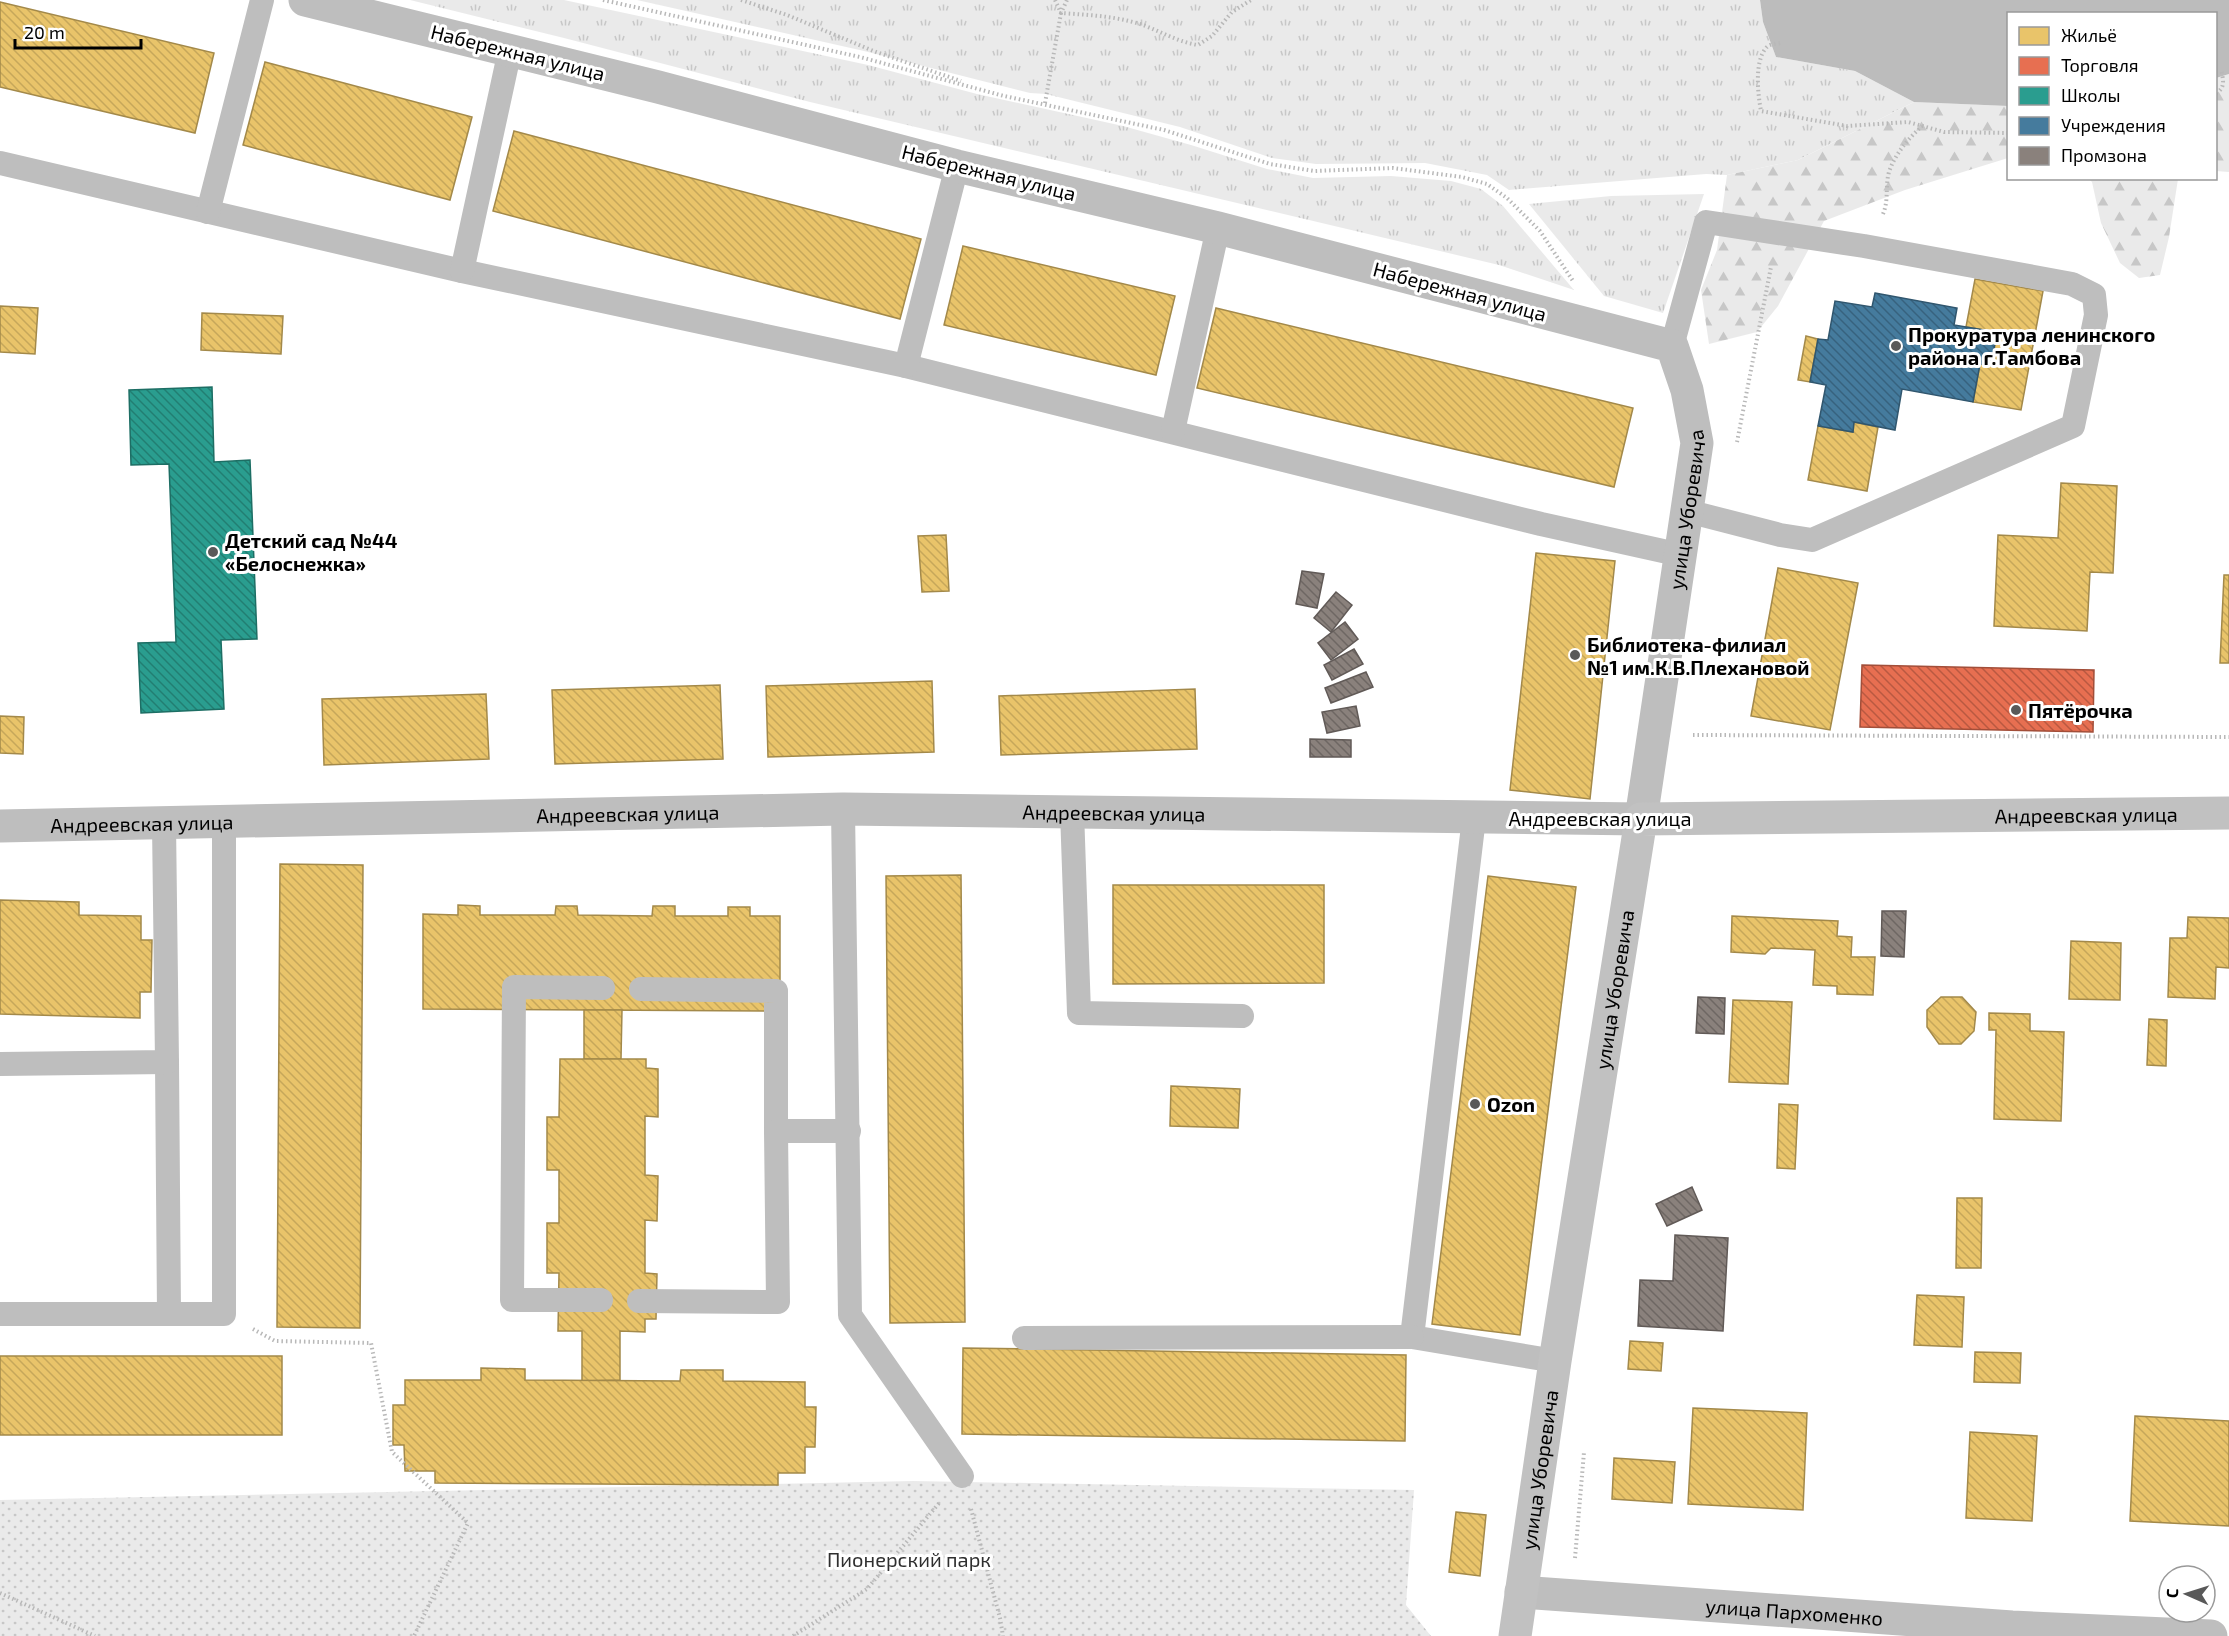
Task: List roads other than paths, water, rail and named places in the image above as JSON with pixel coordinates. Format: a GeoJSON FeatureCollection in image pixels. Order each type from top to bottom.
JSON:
{"type":"FeatureCollection","features":[{"type":"Feature","properties":{"kind":"street","name":"Набережная улица"},"geometry":{"type":"LineString","coordinates":[[305,0],[510,50],[957,166],[1218,228],[1672,346]]}},
{"type":"Feature","properties":{"kind":"street","name":"улица Уборевича"},"geometry":{"type":"LineString","coordinates":[[1515,1636],[1555,1361],[1641,819],[1697,443],[1687,390],[1672,346]]}},
{"type":"Feature","properties":{"kind":"street","name":"Андреевская улица"},"geometry":{"type":"LineString","coordinates":[[0,826],[843,809],[1641,819],[2229,813]]}},
{"type":"Feature","properties":{"kind":"street","name":"улица Пархоменко"},"geometry":{"type":"LineString","coordinates":[[1521,1592],[2012,1627],[2211,1636]]}},
{"type":"Feature","properties":{"kind":"lane"},"geometry":{"type":"LineString","coordinates":[[208,212],[261,0]]}},
{"type":"Feature","properties":{"kind":"lane"},"geometry":{"type":"LineString","coordinates":[[462,271],[510,50]]}},
{"type":"Feature","properties":{"kind":"lane"},"geometry":{"type":"LineString","coordinates":[[0,163],[462,271],[906,366],[1540,524],[1681,555]]}},
{"type":"Feature","properties":{"kind":"lane"},"geometry":{"type":"LineString","coordinates":[[906,366],[957,166]]}},
{"type":"Feature","properties":{"kind":"lane"},"geometry":{"type":"LineString","coordinates":[[1672,346],[1706,222],[1864,246],[2072,284],[2094,295],[2096,315],[2073,426],[1812,540],[1780,535],[1687,511]]}},
{"type":"Feature","properties":{"kind":"lane"},"geometry":{"type":"LineString","coordinates":[[1173,431],[1218,228]]}},
{"type":"Feature","properties":{"kind":"lane"},"geometry":{"type":"LineString","coordinates":[[843,809],[850,1315],[962,1476]]}},
{"type":"Feature","properties":{"kind":"lane"},"geometry":{"type":"LineString","coordinates":[[1072,811],[1079,1012],[1242,1016]]}},
{"type":"Feature","properties":{"kind":"lane"},"geometry":{"type":"LineString","coordinates":[[1412,1336],[1474,818]]}},
{"type":"Feature","properties":{"kind":"lane"},"geometry":{"type":"LineString","coordinates":[[0,1314],[224,1314],[224,820]]}},
{"type":"Feature","properties":{"kind":"lane"},"geometry":{"type":"LineString","coordinates":[[164,823],[169,1314]]}},
{"type":"Feature","properties":{"kind":"lane"},"geometry":{"type":"LineString","coordinates":[[602,1300],[512,1300],[512,1277],[514,987],[603,988]]}},
{"type":"Feature","properties":{"kind":"lane"},"geometry":{"type":"LineString","coordinates":[[639,1301],[778,1302],[776,991],[641,989]]}},
{"type":"Feature","properties":{"kind":"lane"},"geometry":{"type":"LineString","coordinates":[[0,1064],[167,1062]]}},
{"type":"Feature","properties":{"kind":"lane"},"geometry":{"type":"LineString","coordinates":[[776,1131],[849,1131]]}},
{"type":"Feature","properties":{"kind":"lane"},"geometry":{"type":"LineString","coordinates":[[1024,1338],[1412,1336],[1555,1361]]}},
{"type":"Feature","properties":{"kind":"place","name":"Прокуратура ленинского района г.Тамбова"},"geometry":{"type":"Point","coordinates":[1896,346]}},
{"type":"Feature","properties":{"kind":"place","name":"Детский сад №44 «Белоснежка»"},"geometry":{"type":"Point","coordinates":[213,552]}},
{"type":"Feature","properties":{"kind":"place","name":"Библиотека-филиал №1 им.К.В.Плехановой"},"geometry":{"type":"Point","coordinates":[1575,655]}},
{"type":"Feature","properties":{"kind":"place","name":"Пятёрочка"},"geometry":{"type":"Point","coordinates":[2016,710]}},
{"type":"Feature","properties":{"kind":"place","name":"Ozon"},"geometry":{"type":"Point","coordinates":[1475,1104]}},
{"type":"Feature","properties":{"kind":"park label","name":"Пионерский парк"},"geometry":{"type":"Point","coordinates":[909,1559]}}]}
